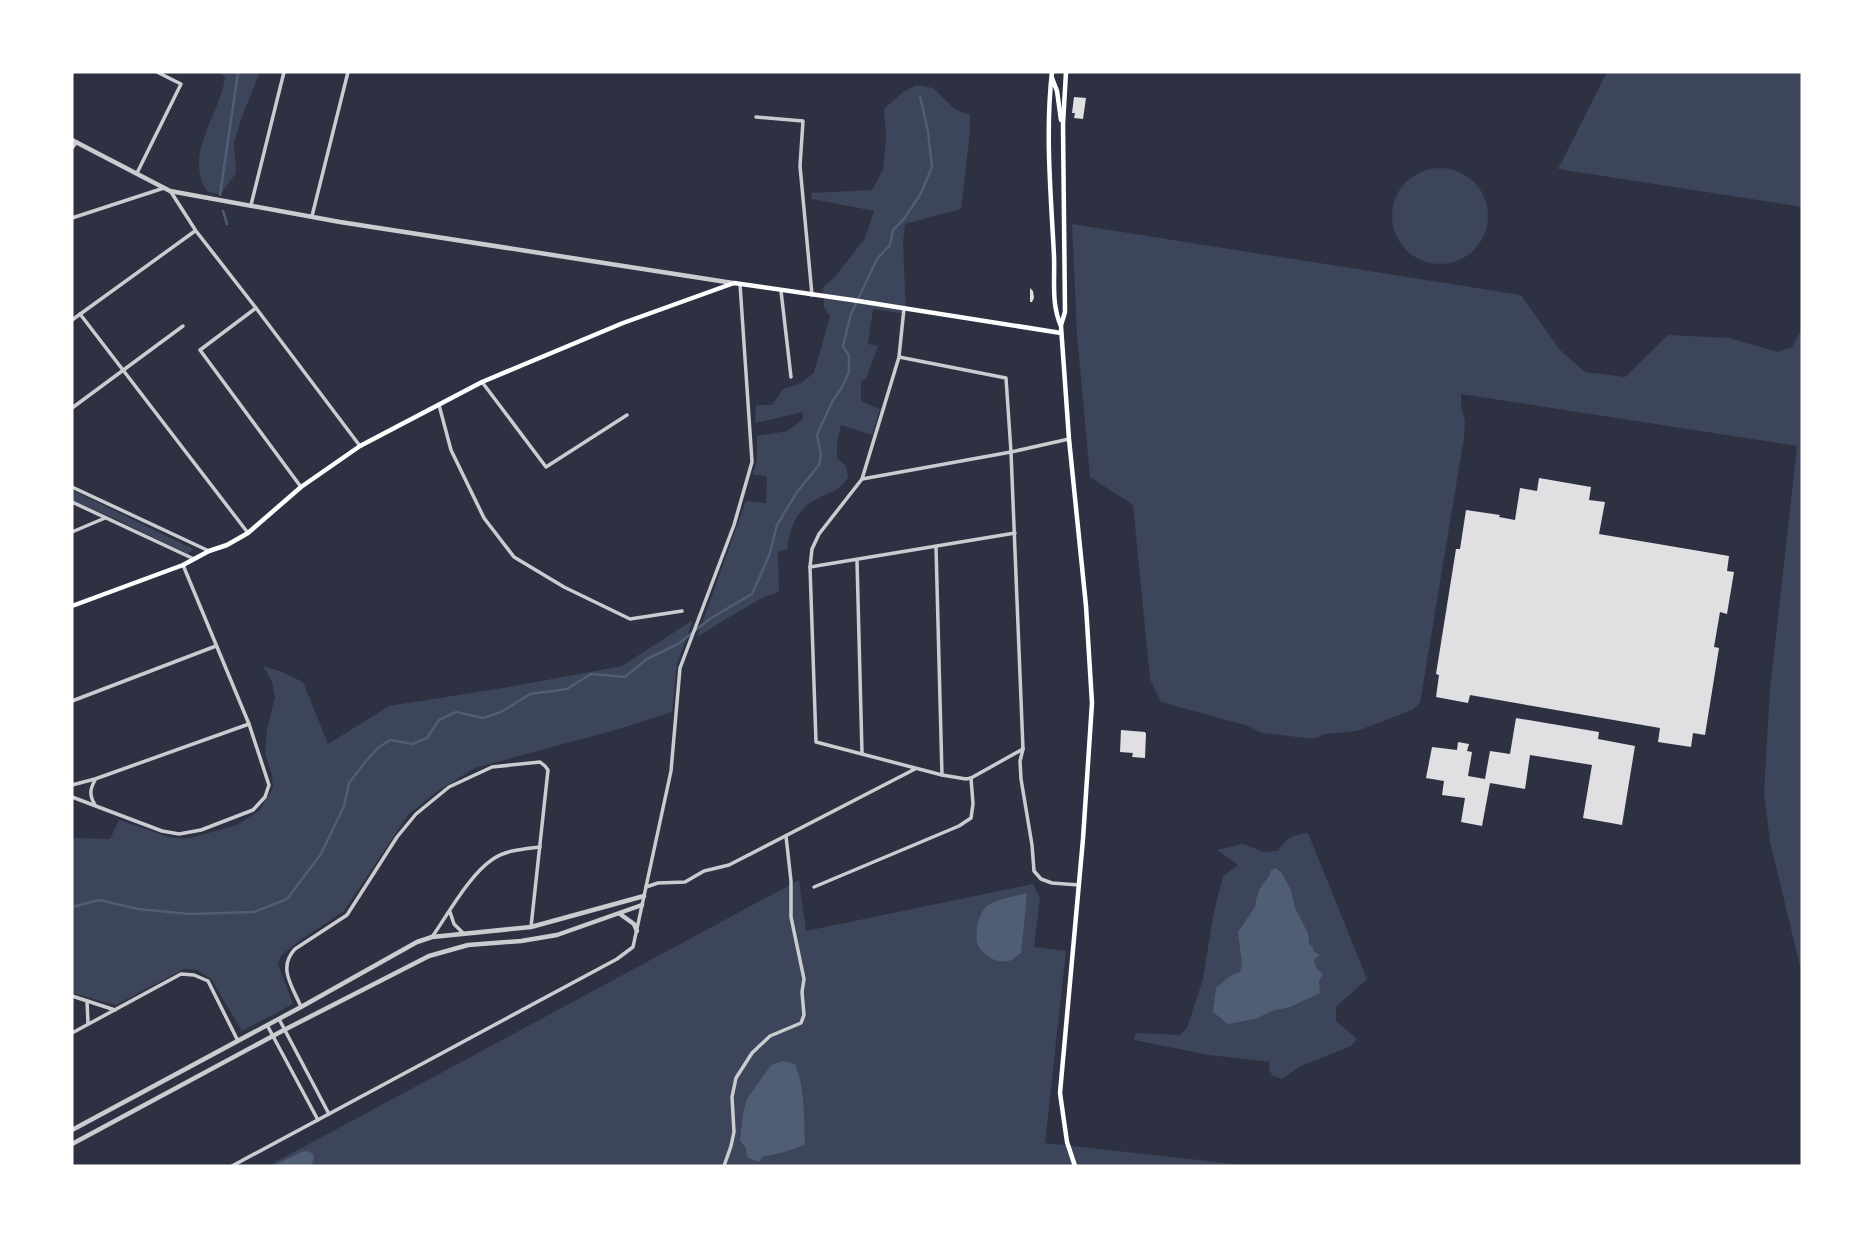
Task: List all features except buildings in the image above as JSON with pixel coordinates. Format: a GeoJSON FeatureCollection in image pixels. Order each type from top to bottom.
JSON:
{"type":"FeatureCollection","features":[{"type":"Feature","properties":{"kind":"main road"},"geometry":{"type":"LineString","coordinates":[[1066,72],[1063,124],[1065,312],[1061,333],[1092,692],[1079,885],[1060,1093],[1065,1132],[1075,1166]]}},
{"type":"Feature","properties":{"kind":"main road"},"geometry":{"type":"LineString","coordinates":[[1051,74],[1063,124]]}},
{"type":"Feature","properties":{"kind":"main road"},"geometry":{"type":"LineString","coordinates":[[1051,74],[1048,147],[1055,313],[1061,326]]}},
{"type":"Feature","properties":{"kind":"main road"},"geometry":{"type":"LineString","coordinates":[[72,606],[183,565],[227,545],[248,533],[301,487],[360,446],[482,382],[623,323],[737,284],[1061,333]]}},
{"type":"Feature","properties":{"kind":"street"},"geometry":{"type":"LineString","coordinates":[[137,173],[181,84],[157,72]]}},
{"type":"Feature","properties":{"kind":"street"},"geometry":{"type":"LineString","coordinates":[[251,205],[284,72]]}},
{"type":"Feature","properties":{"kind":"street"},"geometry":{"type":"LineString","coordinates":[[312,216],[348,72]]}},
{"type":"Feature","properties":{"kind":"street"},"geometry":{"type":"LineString","coordinates":[[756,117],[803,121],[800,166],[812,295]]}},
{"type":"Feature","properties":{"kind":"street"},"geometry":{"type":"LineString","coordinates":[[72,148],[74,141],[170,191],[737,284],[752,462],[734,525],[680,668],[671,771],[633,947],[617,959],[232,1166]]}},
{"type":"Feature","properties":{"kind":"street"},"geometry":{"type":"LineString","coordinates":[[72,218],[164,188]]}},
{"type":"Feature","properties":{"kind":"street"},"geometry":{"type":"LineString","coordinates":[[170,191],[195,230],[360,446]]}},
{"type":"Feature","properties":{"kind":"street"},"geometry":{"type":"LineString","coordinates":[[72,320],[195,230]]}},
{"type":"Feature","properties":{"kind":"street"},"geometry":{"type":"LineString","coordinates":[[781,291],[791,377]]}},
{"type":"Feature","properties":{"kind":"street"},"geometry":{"type":"LineString","coordinates":[[256,308],[200,350],[301,487]]}},
{"type":"Feature","properties":{"kind":"street"},"geometry":{"type":"LineString","coordinates":[[904,308],[899,357],[862,479],[820,534],[812,549],[810,567],[816,742],[966,779],[1024,749]]}},
{"type":"Feature","properties":{"kind":"street"},"geometry":{"type":"LineString","coordinates":[[80,314],[248,533]]}},
{"type":"Feature","properties":{"kind":"street"},"geometry":{"type":"LineString","coordinates":[[72,408],[183,326]]}},
{"type":"Feature","properties":{"kind":"street"},"geometry":{"type":"LineString","coordinates":[[899,357],[1006,378],[1024,749],[1020,761],[1021,779],[1034,871],[1041,879],[1052,883],[1079,885]]}},
{"type":"Feature","properties":{"kind":"street"},"geometry":{"type":"LineString","coordinates":[[482,382],[546,467],[627,415]]}},
{"type":"Feature","properties":{"kind":"street"},"geometry":{"type":"LineString","coordinates":[[439,404],[451,450],[484,518],[514,556],[564,587],[630,619],[681,611]]}},
{"type":"Feature","properties":{"kind":"street"},"geometry":{"type":"LineString","coordinates":[[862,479],[1069,439]]}},
{"type":"Feature","properties":{"kind":"street"},"geometry":{"type":"LineString","coordinates":[[72,487],[209,551]]}},
{"type":"Feature","properties":{"kind":"street"},"geometry":{"type":"LineString","coordinates":[[72,502],[195,559]]}},
{"type":"Feature","properties":{"kind":"street"},"geometry":{"type":"LineString","coordinates":[[72,532],[106,518]]}},
{"type":"Feature","properties":{"kind":"street"},"geometry":{"type":"LineString","coordinates":[[810,567],[1015,533]]}},
{"type":"Feature","properties":{"kind":"street"},"geometry":{"type":"LineString","coordinates":[[936,547],[942,775]]}},
{"type":"Feature","properties":{"kind":"street"},"geometry":{"type":"LineString","coordinates":[[857,561],[862,753]]}},
{"type":"Feature","properties":{"kind":"street"},"geometry":{"type":"LineString","coordinates":[[72,797],[162,831],[179,834],[201,830],[253,810],[265,796],[269,785],[248,724],[183,565]]}},
{"type":"Feature","properties":{"kind":"street"},"geometry":{"type":"LineString","coordinates":[[72,701],[216,646]]}},
{"type":"Feature","properties":{"kind":"street"},"geometry":{"type":"LineString","coordinates":[[72,785],[248,724]]}},
{"type":"Feature","properties":{"kind":"street"},"geometry":{"type":"LineString","coordinates":[[301,1007],[286,972],[289,955],[347,915],[397,837],[416,814],[449,787],[492,767],[540,762],[548,770],[531,927]]}},
{"type":"Feature","properties":{"kind":"street"},"geometry":{"type":"LineString","coordinates":[[646,887],[658,883],[691,880],[704,871],[729,865],[917,768]]}},
{"type":"Feature","properties":{"kind":"street"},"geometry":{"type":"LineString","coordinates":[[814,887],[959,827],[971,818],[971,778]]}},
{"type":"Feature","properties":{"kind":"street"},"geometry":{"type":"LineString","coordinates":[[95,779],[90,793],[96,807]]}},
{"type":"Feature","properties":{"kind":"street"},"geometry":{"type":"LineString","coordinates":[[724,1166],[734,1132],[732,1097],[736,1078],[752,1053],[770,1036],[801,1023],[804,1015],[804,979],[791,917],[791,881],[786,836]]}},
{"type":"Feature","properties":{"kind":"street"},"geometry":{"type":"LineString","coordinates":[[432,937],[476,874],[494,859],[513,851],[540,847]]}},
{"type":"Feature","properties":{"kind":"street"},"geometry":{"type":"LineString","coordinates":[[72,1130],[417,942],[432,937],[531,927],[644,895]]}},
{"type":"Feature","properties":{"kind":"street"},"geometry":{"type":"LineString","coordinates":[[72,1144],[429,956],[468,945],[557,935],[642,905]]}},
{"type":"Feature","properties":{"kind":"street"},"geometry":{"type":"LineString","coordinates":[[450,912],[454,923],[463,933]]}},
{"type":"Feature","properties":{"kind":"street"},"geometry":{"type":"LineString","coordinates":[[620,913],[634,924],[637,931]]}},
{"type":"Feature","properties":{"kind":"street"},"geometry":{"type":"LineString","coordinates":[[72,1033],[181,974],[194,975],[208,981],[238,1041]]}},
{"type":"Feature","properties":{"kind":"street"},"geometry":{"type":"LineString","coordinates":[[72,996],[115,1010]]}},
{"type":"Feature","properties":{"kind":"street"},"geometry":{"type":"LineString","coordinates":[[87,1001],[88,1024]]}},
{"type":"Feature","properties":{"kind":"street"},"geometry":{"type":"LineString","coordinates":[[279,1019],[329,1114]]}},
{"type":"Feature","properties":{"kind":"street"},"geometry":{"type":"LineString","coordinates":[[267,1025],[318,1120]]}},
{"type":"Feature","properties":{"kind":"shaded area"},"geometry":{"type":"Polygon","coordinates":[[[220,72],[260,72],[234,143],[236,173],[220,195],[207,191],[199,163],[205,134],[222,92],[225,78],[220,72]]]}},
{"type":"Feature","properties":{"kind":"shaded area"},"geometry":{"type":"Polygon","coordinates":[[[1607,72],[1802,72],[1802,207],[1558,169],[1607,72]]]}},
{"type":"Feature","properties":{"kind":"shaded area"},"geometry":{"type":"Polygon","coordinates":[[[917,85],[933,88],[955,109],[970,115],[961,209],[905,224],[903,242],[906,314],[873,309],[868,344],[878,346],[866,379],[861,381],[861,401],[880,409],[872,435],[841,425],[837,458],[846,466],[848,477],[838,488],[810,503],[795,520],[787,550],[778,551],[779,592],[750,605],[697,637],[746,501],[766,503],[767,477],[753,474],[757,460],[757,436],[787,431],[803,419],[803,412],[755,423],[756,405],[772,405],[783,389],[801,383],[814,373],[830,316],[824,307],[823,287],[835,277],[865,238],[874,211],[812,199],[811,193],[872,190],[883,170],[886,137],[884,109],[903,92],[917,85]]]}},
{"type":"Feature","properties":{"kind":"shaded area"},"geometry":{"type":"Polygon","coordinates":[[[1440,168],[1458,171],[1474,182],[1485,198],[1488,216],[1485,234],[1474,250],[1458,261],[1440,264],[1422,261],[1406,250],[1395,234],[1392,216],[1395,198],[1406,182],[1422,171],[1440,168]]]}},
{"type":"Feature","properties":{"kind":"shaded area"},"geometry":{"type":"Polygon","coordinates":[[[1072,224],[1521,295],[1560,350],[1585,372],[1625,377],[1668,335],[1729,338],[1778,352],[1792,347],[1802,328],[1802,974],[1770,842],[1764,792],[1770,689],[1797,446],[1461,394],[1465,420],[1464,438],[1420,703],[1412,710],[1357,731],[1325,734],[1314,739],[1263,733],[1245,725],[1161,702],[1150,679],[1133,505],[1090,477],[1077,335],[1072,224]]]}},
{"type":"Feature","properties":{"kind":"shaded area"},"geometry":{"type":"Polygon","coordinates":[[[72,490],[193,549],[188,554],[72,501],[72,490]]]}},
{"type":"Feature","properties":{"kind":"shaded area"},"geometry":{"type":"Polygon","coordinates":[[[693,620],[677,664],[672,712],[475,768],[439,790],[408,815],[344,911],[281,956],[278,964],[293,1004],[242,1031],[211,979],[197,970],[184,969],[116,1005],[72,993],[72,838],[110,839],[119,820],[172,838],[190,838],[237,825],[260,810],[273,788],[265,753],[267,729],[275,697],[272,682],[263,666],[303,682],[328,744],[389,706],[622,666],[693,620]]]}},
{"type":"Feature","properties":{"kind":"shaded area"},"geometry":{"type":"Polygon","coordinates":[[[1308,833],[1367,979],[1336,1007],[1336,1021],[1357,1039],[1351,1046],[1299,1067],[1282,1079],[1273,1076],[1269,1070],[1270,1062],[1209,1055],[1134,1040],[1136,1033],[1180,1035],[1187,1028],[1203,979],[1213,916],[1223,876],[1238,865],[1217,850],[1243,844],[1264,852],[1278,851],[1290,838],[1308,833]]]}},
{"type":"Feature","properties":{"kind":"shaded area"},"geometry":{"type":"Polygon","coordinates":[[[1276,868],[1282,873],[1291,890],[1295,908],[1308,933],[1309,944],[1313,951],[1320,955],[1314,960],[1316,968],[1323,974],[1319,981],[1320,993],[1255,1019],[1228,1024],[1213,1012],[1216,988],[1230,976],[1240,972],[1242,964],[1238,932],[1255,907],[1260,888],[1271,870],[1276,868]]]}},
{"type":"Feature","properties":{"kind":"shaded area"},"geometry":{"type":"Polygon","coordinates":[[[799,880],[806,931],[1033,884],[1040,898],[1034,947],[1066,951],[1045,1143],[1253,1166],[268,1166],[799,880]]]}},
{"type":"Feature","properties":{"kind":"shaded area"},"geometry":{"type":"Polygon","coordinates":[[[1027,893],[1021,953],[1003,962],[989,957],[981,951],[977,943],[976,934],[983,910],[994,902],[1027,893]]]}},
{"type":"Feature","properties":{"kind":"shaded area"},"geometry":{"type":"Polygon","coordinates":[[[782,1061],[795,1064],[801,1083],[805,1144],[763,1156],[759,1162],[747,1157],[746,1148],[740,1141],[743,1113],[747,1099],[771,1065],[782,1061]]]}},
{"type":"Feature","properties":{"kind":"shaded area"},"geometry":{"type":"Polygon","coordinates":[[[308,1151],[314,1158],[311,1166],[273,1166],[301,1152],[308,1151]]]}},
{"type":"Feature","properties":{"kind":"waterway"},"geometry":{"type":"LineString","coordinates":[[220,195],[238,72]]}},
{"type":"Feature","properties":{"kind":"waterway"},"geometry":{"type":"LineString","coordinates":[[72,907],[99,900],[138,909],[189,914],[254,912],[287,899],[321,854],[344,806],[349,783],[378,748],[390,740],[412,744],[427,738],[439,720],[456,712],[483,718],[501,712],[530,694],[567,689],[591,674],[625,677],[647,659],[678,644],[711,618],[752,594],[769,556],[777,525],[797,492],[819,465],[821,455],[817,435],[849,372],[849,356],[843,346],[851,314],[877,259],[890,245],[893,230],[904,219],[921,193],[932,167],[920,96]]}},
{"type":"Feature","properties":{"kind":"waterway"},"geometry":{"type":"LineString","coordinates":[[223,211],[227,224]]}}]}
